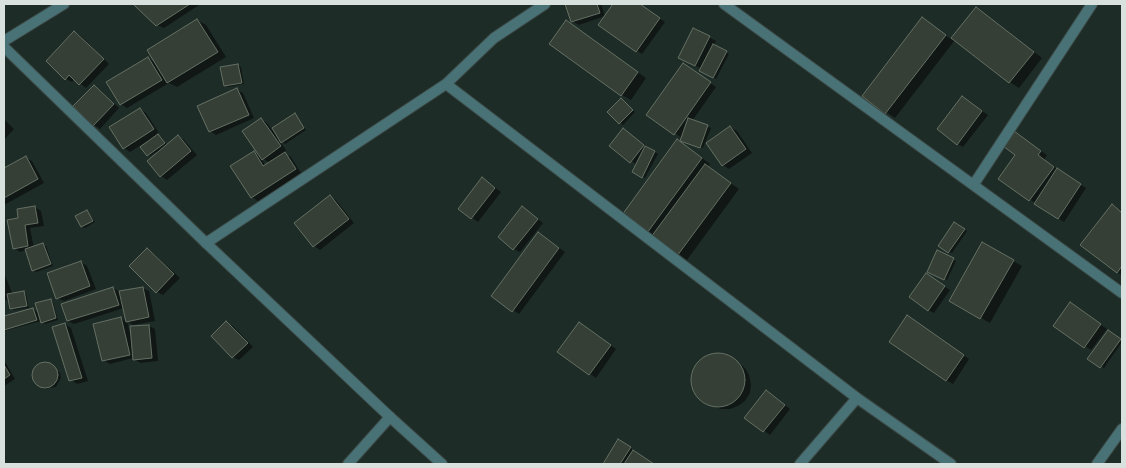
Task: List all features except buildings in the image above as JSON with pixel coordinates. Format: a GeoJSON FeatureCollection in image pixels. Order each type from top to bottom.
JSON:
{"type":"FeatureCollection","features":[{"type":"Feature","properties":{"kind":"street"},"geometry":{"type":"LineString","coordinates":[[4,41],[64,4]]}},
{"type":"Feature","properties":{"kind":"street"},"geometry":{"type":"LineString","coordinates":[[206,243],[446,84],[494,38],[545,4]]}},
{"type":"Feature","properties":{"kind":"street"},"geometry":{"type":"LineString","coordinates":[[724,4],[1122,293]]}},
{"type":"Feature","properties":{"kind":"street"},"geometry":{"type":"LineString","coordinates":[[974,184],[1092,4]]}},
{"type":"Feature","properties":{"kind":"street"},"geometry":{"type":"LineString","coordinates":[[4,47],[206,243],[442,464]]}},
{"type":"Feature","properties":{"kind":"street"},"geometry":{"type":"LineString","coordinates":[[446,84],[857,398],[951,464]]}},
{"type":"Feature","properties":{"kind":"street"},"geometry":{"type":"LineString","coordinates":[[800,464],[857,398]]}},
{"type":"Feature","properties":{"kind":"street"},"geometry":{"type":"LineString","coordinates":[[348,464],[390,417]]}},
{"type":"Feature","properties":{"kind":"street"},"geometry":{"type":"LineString","coordinates":[[1098,464],[1122,429]]}}]}
